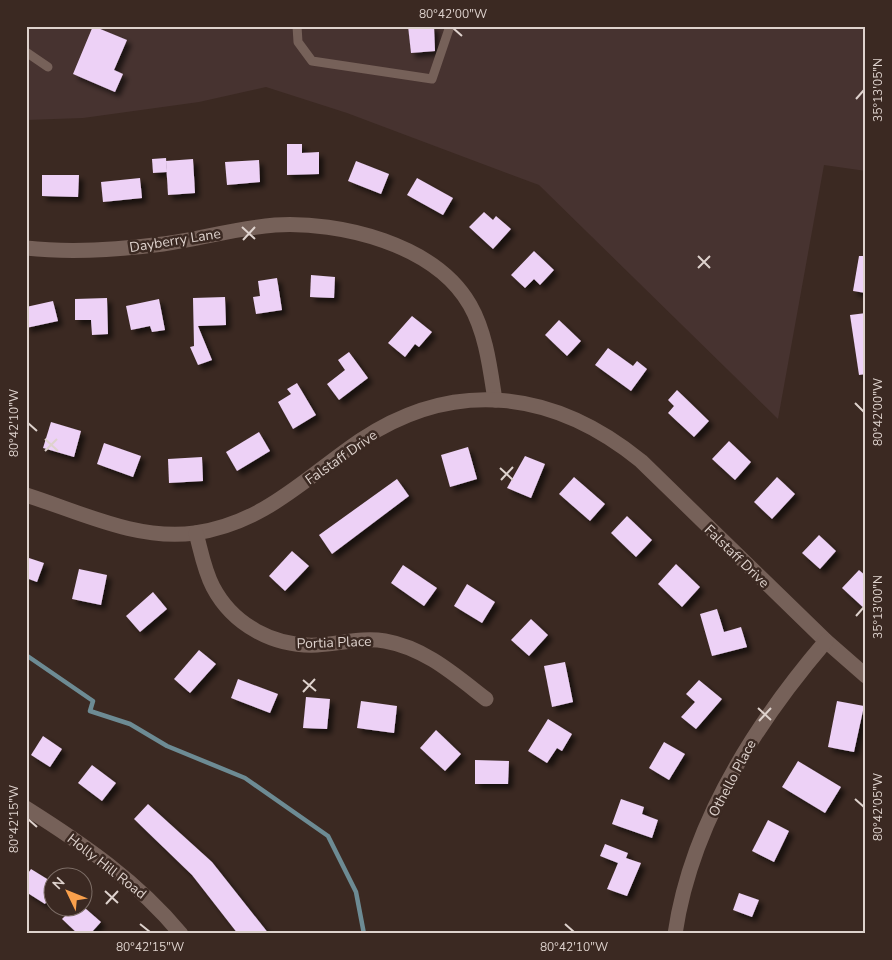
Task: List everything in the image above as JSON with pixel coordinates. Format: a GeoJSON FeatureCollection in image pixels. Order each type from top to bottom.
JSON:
{"type":"FeatureCollection","features":[{"type":"Feature","properties":{"kind":"street","name":"Dayberry Lane"},"geometry":{"type":"LineString","coordinates":[[26,248],[67,250],[118,249],[165,244],[276,225],[345,230],[377,238],[420,257],[457,286],[470,305],[480,327],[487,350],[495,400]]}},
{"type":"Feature","properties":{"kind":"street","name":"Falstaff Drive"},"geometry":{"type":"LineString","coordinates":[[26,495],[129,529],[160,534],[196,533],[218,528],[264,510],[291,493],[361,440],[383,428],[437,407],[471,401],[521,401],[554,411],[596,429],[621,445],[641,461],[826,641],[866,676]]}},
{"type":"Feature","properties":{"kind":"street","name":"Portia Place"},"geometry":{"type":"LineString","coordinates":[[196,533],[204,562],[220,598],[241,621],[259,633],[294,644],[317,646],[370,640],[402,645],[431,657],[486,699]]}},
{"type":"Feature","properties":{"kind":"street","name":"Othello Place"},"geometry":{"type":"LineString","coordinates":[[675,934],[684,892],[718,800],[750,742],[770,711],[826,641]]}},
{"type":"Feature","properties":{"kind":"street","name":"Holly Hill Road"},"geometry":{"type":"LineString","coordinates":[[26,808],[106,861],[150,900],[181,934]]}},
{"type":"Feature","properties":{"kind":"lane"},"geometry":{"type":"LineString","coordinates":[[297,26],[298,42],[312,61],[432,79],[450,26]]}},
{"type":"Feature","properties":{"kind":"lane"},"geometry":{"type":"LineString","coordinates":[[26,52],[48,67]]}},
{"type":"Feature","properties":{"kind":"shaded area"},"geometry":{"type":"Polygon","coordinates":[[[26,26],[866,26],[866,171],[824,165],[778,419],[539,185],[347,113],[266,87],[199,102],[83,118],[26,120],[26,26]]]}},
{"type":"Feature","properties":{"kind":"building"},"geometry":{"type":"Polygon","coordinates":[[[93,26],[127,40],[114,70],[123,74],[115,92],[73,74],[93,26]]]}},
{"type":"Feature","properties":{"kind":"building"},"geometry":{"type":"Polygon","coordinates":[[[408,26],[434,26],[435,51],[411,53],[408,26]]]}},
{"type":"Feature","properties":{"kind":"building"},"geometry":{"type":"Polygon","coordinates":[[[287,144],[302,144],[302,153],[319,152],[319,174],[287,175],[287,144]]]}},
{"type":"Feature","properties":{"kind":"building"},"geometry":{"type":"Polygon","coordinates":[[[166,158],[167,172],[153,173],[152,159],[166,158]]]}},
{"type":"Feature","properties":{"kind":"building"},"geometry":{"type":"Polygon","coordinates":[[[193,159],[195,193],[168,195],[166,161],[193,159]]]}},
{"type":"Feature","properties":{"kind":"building"},"geometry":{"type":"Polygon","coordinates":[[[259,160],[260,182],[227,185],[225,162],[259,160]]]}},
{"type":"Feature","properties":{"kind":"building"},"geometry":{"type":"Polygon","coordinates":[[[356,161],[389,174],[381,194],[348,181],[356,161]]]}},
{"type":"Feature","properties":{"kind":"building"},"geometry":{"type":"Polygon","coordinates":[[[42,175],[79,175],[78,197],[42,196],[42,175]]]}},
{"type":"Feature","properties":{"kind":"building"},"geometry":{"type":"Polygon","coordinates":[[[140,178],[142,198],[103,202],[101,182],[140,178]]]}},
{"type":"Feature","properties":{"kind":"building"},"geometry":{"type":"Polygon","coordinates":[[[417,178],[453,198],[443,215],[407,195],[417,178]]]}},
{"type":"Feature","properties":{"kind":"building"},"geometry":{"type":"Polygon","coordinates":[[[484,212],[493,220],[496,216],[511,229],[493,249],[469,227],[484,212]]]}},
{"type":"Feature","properties":{"kind":"building"},"geometry":{"type":"Polygon","coordinates":[[[534,251],[554,270],[540,285],[534,279],[525,288],[511,275],[534,251]]]}},
{"type":"Feature","properties":{"kind":"building"},"geometry":{"type":"Polygon","coordinates":[[[859,256],[866,256],[866,293],[853,291],[859,256]]]}},
{"type":"Feature","properties":{"kind":"building"},"geometry":{"type":"Polygon","coordinates":[[[311,275],[335,277],[334,298],[310,297],[311,275]]]}},
{"type":"Feature","properties":{"kind":"building"},"geometry":{"type":"Polygon","coordinates":[[[277,278],[282,310],[256,314],[253,297],[260,296],[258,281],[277,278]]]}},
{"type":"Feature","properties":{"kind":"building"},"geometry":{"type":"Polygon","coordinates":[[[225,297],[226,325],[198,326],[212,360],[198,365],[190,347],[194,346],[193,298],[225,297]]]}},
{"type":"Feature","properties":{"kind":"building"},"geometry":{"type":"Polygon","coordinates":[[[107,298],[108,334],[92,335],[91,320],[75,320],[75,299],[107,298]]]}},
{"type":"Feature","properties":{"kind":"building"},"geometry":{"type":"Polygon","coordinates":[[[159,299],[165,330],[152,332],[150,326],[131,330],[126,306],[159,299]]]}},
{"type":"Feature","properties":{"kind":"building"},"geometry":{"type":"Polygon","coordinates":[[[53,301],[58,321],[26,328],[26,307],[53,301]]]}},
{"type":"Feature","properties":{"kind":"building"},"geometry":{"type":"Polygon","coordinates":[[[866,313],[866,374],[859,375],[850,315],[866,313]]]}},
{"type":"Feature","properties":{"kind":"building"},"geometry":{"type":"Polygon","coordinates":[[[412,316],[432,332],[419,347],[415,344],[405,357],[388,343],[412,316]]]}},
{"type":"Feature","properties":{"kind":"building"},"geometry":{"type":"Polygon","coordinates":[[[559,320],[581,341],[567,356],[545,335],[559,320]]]}},
{"type":"Feature","properties":{"kind":"building"},"geometry":{"type":"Polygon","coordinates":[[[608,348],[633,366],[637,361],[647,369],[631,391],[595,365],[608,348]]]}},
{"type":"Feature","properties":{"kind":"building"},"geometry":{"type":"Polygon","coordinates":[[[349,352],[368,378],[339,400],[327,384],[345,370],[338,360],[349,352]]]}},
{"type":"Feature","properties":{"kind":"building"},"geometry":{"type":"Polygon","coordinates":[[[297,383],[316,415],[293,429],[278,402],[291,394],[287,389],[297,383]]]}},
{"type":"Feature","properties":{"kind":"building"},"geometry":{"type":"Polygon","coordinates":[[[677,390],[709,421],[694,437],[668,413],[674,406],[668,400],[677,390]]]}},
{"type":"Feature","properties":{"kind":"building"},"geometry":{"type":"Polygon","coordinates":[[[51,422],[81,431],[74,457],[43,448],[51,422]]]}},
{"type":"Feature","properties":{"kind":"building"},"geometry":{"type":"Polygon","coordinates":[[[259,432],[270,451],[237,471],[226,452],[259,432]]]}},
{"type":"Feature","properties":{"kind":"building"},"geometry":{"type":"Polygon","coordinates":[[[729,441],[751,462],[735,480],[712,459],[729,441]]]}},
{"type":"Feature","properties":{"kind":"building"},"geometry":{"type":"Polygon","coordinates":[[[104,443],[141,456],[133,477],[97,464],[104,443]]]}},
{"type":"Feature","properties":{"kind":"building"},"geometry":{"type":"Polygon","coordinates":[[[468,447],[477,479],[450,487],[441,455],[468,447]]]}},
{"type":"Feature","properties":{"kind":"building"},"geometry":{"type":"Polygon","coordinates":[[[525,456],[545,464],[531,498],[507,488],[525,456]]]}},
{"type":"Feature","properties":{"kind":"building"},"geometry":{"type":"Polygon","coordinates":[[[202,457],[203,481],[169,483],[168,459],[202,457]]]}},
{"type":"Feature","properties":{"kind":"building"},"geometry":{"type":"Polygon","coordinates":[[[574,477],[605,504],[590,521],[559,494],[574,477]]]}},
{"type":"Feature","properties":{"kind":"building"},"geometry":{"type":"Polygon","coordinates":[[[777,477],[795,494],[772,519],[754,502],[777,477]]]}},
{"type":"Feature","properties":{"kind":"building"},"geometry":{"type":"Polygon","coordinates":[[[397,479],[409,496],[332,554],[319,535],[397,479]]]}},
{"type":"Feature","properties":{"kind":"building"},"geometry":{"type":"Polygon","coordinates":[[[627,516],[652,540],[636,557],[611,533],[627,516]]]}},
{"type":"Feature","properties":{"kind":"building"},"geometry":{"type":"Polygon","coordinates":[[[819,535],[836,551],[820,569],[802,553],[819,535]]]}},
{"type":"Feature","properties":{"kind":"building"},"geometry":{"type":"Polygon","coordinates":[[[292,551],[309,566],[285,591],[269,576],[292,551]]]}},
{"type":"Feature","properties":{"kind":"building"},"geometry":{"type":"Polygon","coordinates":[[[26,557],[44,563],[37,582],[26,578],[26,557]]]}},
{"type":"Feature","properties":{"kind":"building"},"geometry":{"type":"Polygon","coordinates":[[[676,564],[700,587],[682,607],[658,584],[676,564]]]}},
{"type":"Feature","properties":{"kind":"building"},"geometry":{"type":"Polygon","coordinates":[[[403,565],[437,588],[424,606],[391,583],[403,565]]]}},
{"type":"Feature","properties":{"kind":"building"},"geometry":{"type":"Polygon","coordinates":[[[79,569],[107,575],[101,605],[72,599],[79,569]]]}},
{"type":"Feature","properties":{"kind":"building"},"geometry":{"type":"Polygon","coordinates":[[[859,570],[866,576],[866,610],[842,588],[859,570]]]}},
{"type":"Feature","properties":{"kind":"building"},"geometry":{"type":"Polygon","coordinates":[[[467,584],[495,602],[482,623],[454,606],[467,584]]]}},
{"type":"Feature","properties":{"kind":"building"},"geometry":{"type":"Polygon","coordinates":[[[153,592],[167,609],[140,632],[126,616],[153,592]]]}},
{"type":"Feature","properties":{"kind":"building"},"geometry":{"type":"Polygon","coordinates":[[[717,609],[724,632],[741,627],[747,647],[712,656],[700,614],[717,609]]]}},
{"type":"Feature","properties":{"kind":"building"},"geometry":{"type":"Polygon","coordinates":[[[531,619],[548,635],[529,656],[511,640],[531,619]]]}},
{"type":"Feature","properties":{"kind":"building"},"geometry":{"type":"Polygon","coordinates":[[[199,650],[216,664],[190,693],[174,679],[199,650]]]}},
{"type":"Feature","properties":{"kind":"building"},"geometry":{"type":"Polygon","coordinates":[[[565,662],[573,702],[552,707],[544,666],[565,662]]]}},
{"type":"Feature","properties":{"kind":"building"},"geometry":{"type":"Polygon","coordinates":[[[238,679],[278,694],[270,713],[231,698],[238,679]]]}},
{"type":"Feature","properties":{"kind":"building"},"geometry":{"type":"Polygon","coordinates":[[[699,680],[722,699],[696,729],[681,717],[695,702],[686,694],[699,680]]]}},
{"type":"Feature","properties":{"kind":"building"},"geometry":{"type":"Polygon","coordinates":[[[306,697],[330,699],[327,729],[303,728],[306,697]]]}},
{"type":"Feature","properties":{"kind":"building"},"geometry":{"type":"Polygon","coordinates":[[[361,701],[397,706],[394,733],[357,728],[361,701]]]}},
{"type":"Feature","properties":{"kind":"building"},"geometry":{"type":"Polygon","coordinates":[[[837,701],[864,706],[854,752],[828,747],[837,701]]]}},
{"type":"Feature","properties":{"kind":"building"},"geometry":{"type":"Polygon","coordinates":[[[548,719],[572,734],[562,751],[557,748],[547,763],[528,751],[548,719]]]}},
{"type":"Feature","properties":{"kind":"building"},"geometry":{"type":"Polygon","coordinates":[[[436,730],[461,754],[445,771],[420,748],[436,730]]]}},
{"type":"Feature","properties":{"kind":"building"},"geometry":{"type":"Polygon","coordinates":[[[43,736],[62,749],[50,767],[31,755],[43,736]]]}},
{"type":"Feature","properties":{"kind":"building"},"geometry":{"type":"Polygon","coordinates":[[[664,742],[685,754],[669,780],[649,768],[664,742]]]}},
{"type":"Feature","properties":{"kind":"building"},"geometry":{"type":"Polygon","coordinates":[[[475,760],[509,761],[508,784],[475,784],[475,760]]]}},
{"type":"Feature","properties":{"kind":"building"},"geometry":{"type":"Polygon","coordinates":[[[798,761],[841,787],[825,813],[782,787],[798,761]]]}},
{"type":"Feature","properties":{"kind":"building"},"geometry":{"type":"Polygon","coordinates":[[[92,765],[116,783],[102,801],[78,783],[92,765]]]}},
{"type":"Feature","properties":{"kind":"building"},"geometry":{"type":"Polygon","coordinates":[[[621,799],[644,807],[642,814],[658,820],[652,838],[612,824],[621,799]]]}},
{"type":"Feature","properties":{"kind":"building"},"geometry":{"type":"Polygon","coordinates":[[[148,804],[212,862],[269,934],[238,934],[192,875],[134,819],[148,804]]]}},
{"type":"Feature","properties":{"kind":"building"},"geometry":{"type":"Polygon","coordinates":[[[768,820],[789,831],[774,862],[752,851],[768,820]]]}},
{"type":"Feature","properties":{"kind":"building"},"geometry":{"type":"Polygon","coordinates":[[[605,844],[628,853],[626,858],[641,863],[627,896],[607,889],[618,863],[600,856],[605,844]]]}},
{"type":"Feature","properties":{"kind":"building"},"geometry":{"type":"Polygon","coordinates":[[[31,869],[42,876],[42,902],[26,892],[26,876],[31,869]]]}},
{"type":"Feature","properties":{"kind":"building"},"geometry":{"type":"Polygon","coordinates":[[[739,893],[759,900],[752,917],[733,910],[739,893]]]}},
{"type":"Feature","properties":{"kind":"building"},"geometry":{"type":"Polygon","coordinates":[[[92,914],[101,922],[90,934],[78,934],[62,919],[92,918],[92,914]]]}},
{"type":"Feature","properties":{"kind":"waterway"},"geometry":{"type":"LineString","coordinates":[[26,655],[93,701],[90,711],[130,724],[167,746],[245,778],[328,836],[356,892],[364,934]]}}]}
